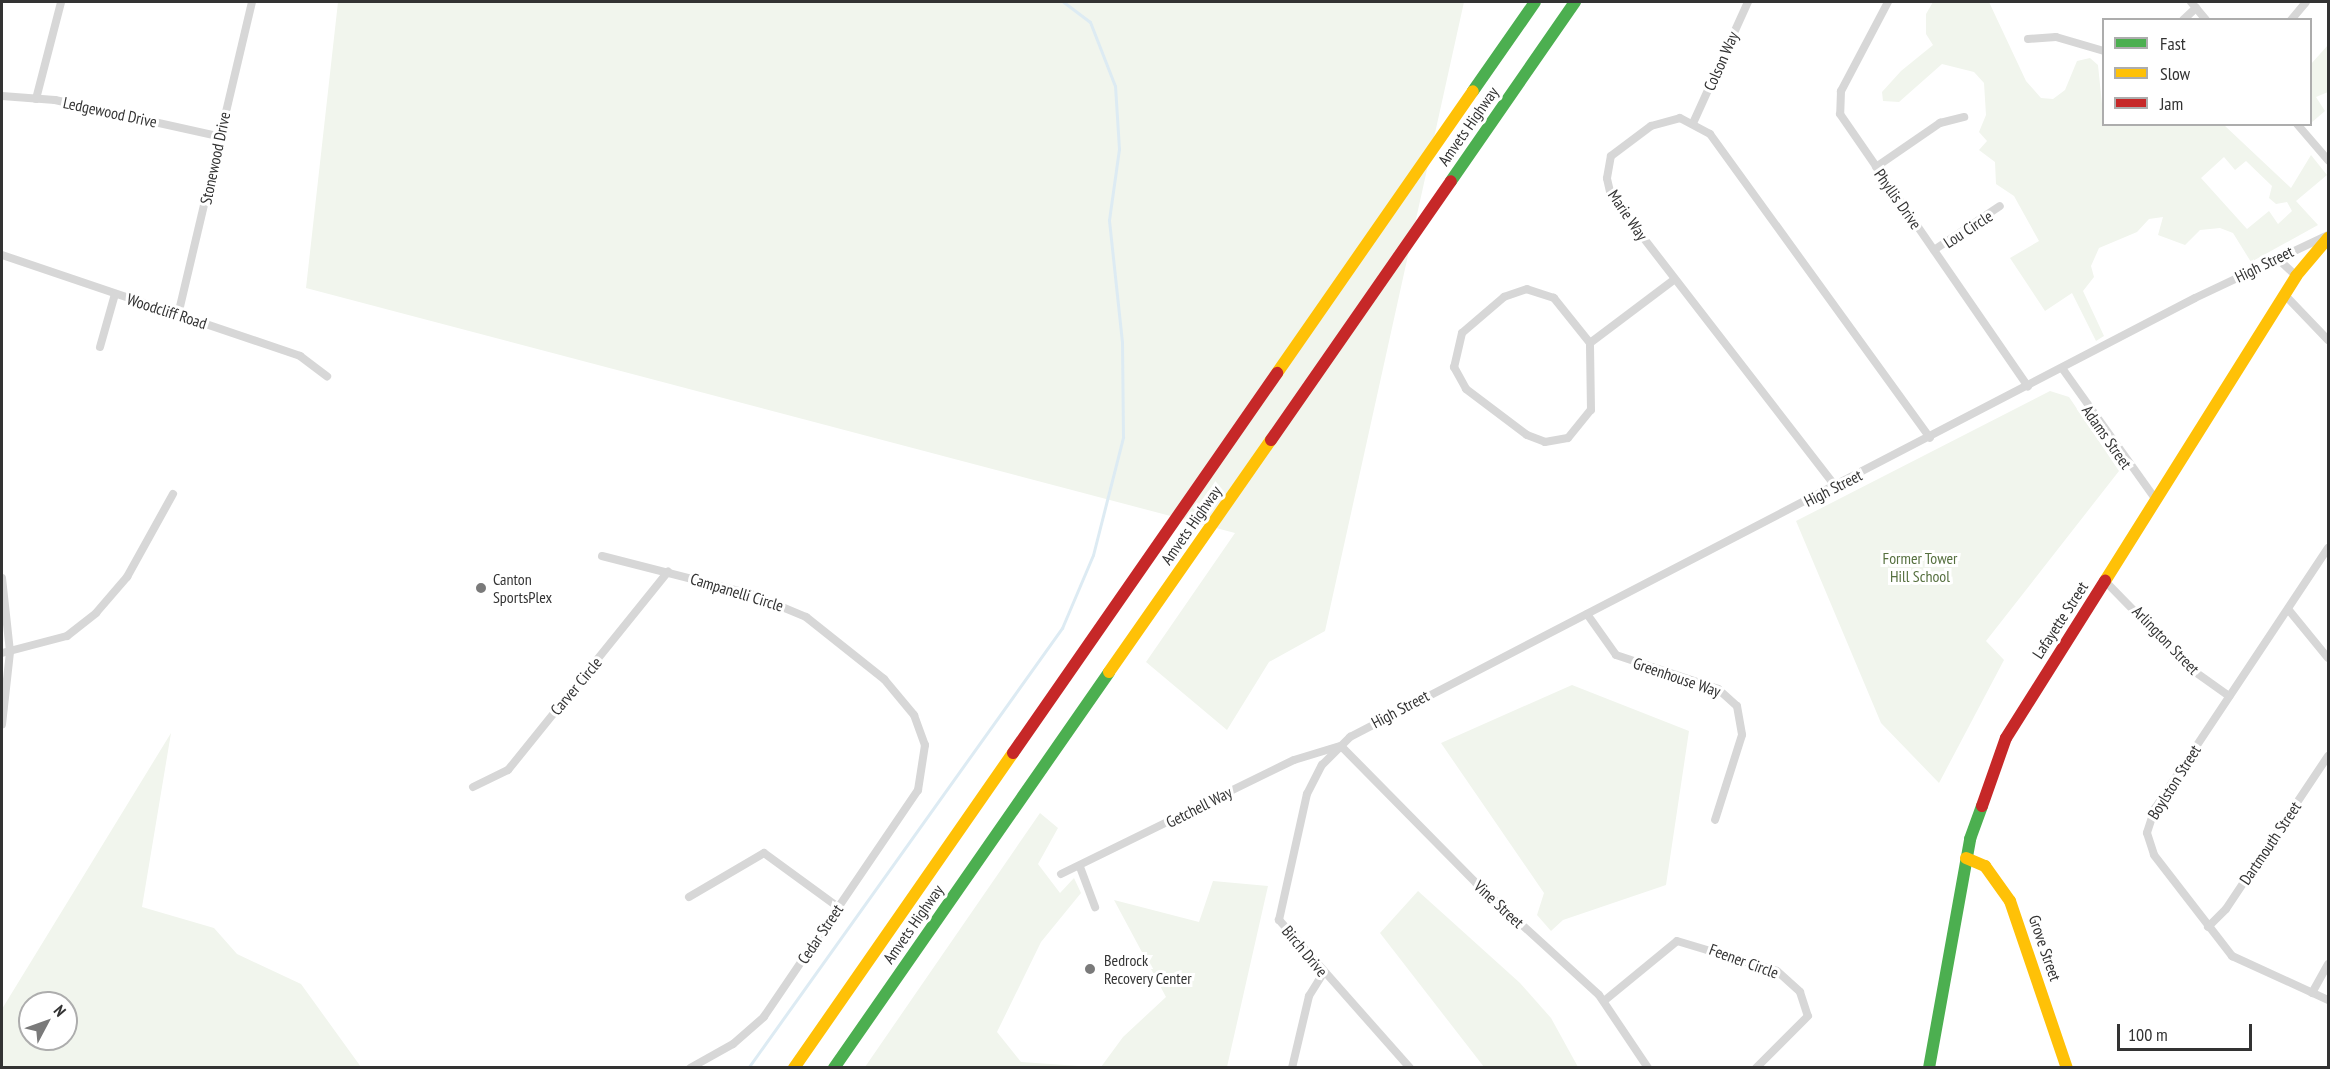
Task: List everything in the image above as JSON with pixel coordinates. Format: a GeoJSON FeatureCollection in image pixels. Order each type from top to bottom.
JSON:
{"type":"FeatureCollection","features":[{"type":"Feature","properties":{"kind":"main road","name":"Amvets Highway"},"geometry":{"type":"LineString","coordinates":[[794,1068],[1535,2]]}},
{"type":"Feature","properties":{"kind":"main road","name":"Amvets Highway"},"geometry":{"type":"LineString","coordinates":[[834,1068],[1575,2]]}},
{"type":"Feature","properties":{"kind":"main road","name":"Lafayette Street"},"geometry":{"type":"LineString","coordinates":[[1929,1068],[1966,858],[2006,738],[2157,501],[2284,294],[2328,237]]}},
{"type":"Feature","properties":{"kind":"main road","name":"Grove Street"},"geometry":{"type":"LineString","coordinates":[[1966,858],[1985,866],[2010,901],[2067,1068]]}},
{"type":"Feature","properties":{"kind":"street"},"geometry":{"type":"LineString","coordinates":[[36,99],[61,2]]}},
{"type":"Feature","properties":{"kind":"street","name":"Stonewood Drive"},"geometry":{"type":"LineString","coordinates":[[178,315],[218,136],[252,2]]}},
{"type":"Feature","properties":{"kind":"street","name":"Colson Way"},"geometry":{"type":"LineString","coordinates":[[1694,121],[1748,2]]}},
{"type":"Feature","properties":{"kind":"street","name":"Phyllis Drive"},"geometry":{"type":"LineString","coordinates":[[1888,2],[1838,102],[1842,119],[2028,387]]}},
{"type":"Feature","properties":{"kind":"street"},"geometry":{"type":"LineString","coordinates":[[2293,18],[2306,2]]}},
{"type":"Feature","properties":{"kind":"street"},"geometry":{"type":"LineString","coordinates":[[2184,18],[2194,5],[2204,18]]}},
{"type":"Feature","properties":{"kind":"street"},"geometry":{"type":"LineString","coordinates":[[2028,39],[2056,37],[2102,51]]}},
{"type":"Feature","properties":{"kind":"street","name":"Ledgewood Drive"},"geometry":{"type":"LineString","coordinates":[[2,96],[36,99],[218,136]]}},
{"type":"Feature","properties":{"kind":"street","name":"Marie Way"},"geometry":{"type":"LineString","coordinates":[[1694,121],[1675,117],[1656,123],[1620,144],[1608,166],[1614,201],[1836,487]]}},
{"type":"Feature","properties":{"kind":"street"},"geometry":{"type":"LineString","coordinates":[[1876,167],[1940,123],[1964,117]]}},
{"type":"Feature","properties":{"kind":"street"},"geometry":{"type":"LineString","coordinates":[[1694,121],[1714,139],[1930,438]]}},
{"type":"Feature","properties":{"kind":"street"},"geometry":{"type":"LineString","coordinates":[[2299,126],[2328,160]]}},
{"type":"Feature","properties":{"kind":"street","name":"Lou Circle"},"geometry":{"type":"LineString","coordinates":[[1934,250],[2000,206]]}},
{"type":"Feature","properties":{"kind":"street","name":"High Street"},"geometry":{"type":"LineString","coordinates":[[1341,746],[1363,728],[1836,487],[2277,258],[2328,237]]}},
{"type":"Feature","properties":{"kind":"street","name":"Woodcliff Road"},"geometry":{"type":"LineString","coordinates":[[2,255],[300,356],[327,376]]}},
{"type":"Feature","properties":{"kind":"street"},"geometry":{"type":"LineString","coordinates":[[2277,258],[2296,276]]}},
{"type":"Feature","properties":{"kind":"street"},"geometry":{"type":"LineString","coordinates":[[1590,343],[1675,279]]}},
{"type":"Feature","properties":{"kind":"street"},"geometry":{"type":"LineString","coordinates":[[1527,289],[1554,298],[1590,343],[1591,410],[1579,431],[1557,442],[1527,435],[1466,389],[1454,367],[1462,333],[1504,297],[1527,289]]}},
{"type":"Feature","properties":{"kind":"street"},"geometry":{"type":"LineString","coordinates":[[100,347],[114,294]]}},
{"type":"Feature","properties":{"kind":"street"},"geometry":{"type":"LineString","coordinates":[[2284,294],[2328,340]]}},
{"type":"Feature","properties":{"kind":"street","name":"Adams Street"},"geometry":{"type":"LineString","coordinates":[[2062,368],[2157,501]]}},
{"type":"Feature","properties":{"kind":"street"},"geometry":{"type":"LineString","coordinates":[[6,652],[67,636],[96,613],[127,577],[173,494]]}},
{"type":"Feature","properties":{"kind":"street","name":"Boylston Street"},"geometry":{"type":"LineString","coordinates":[[2328,548],[2229,696],[2147,828],[2151,850],[2208,927],[2238,961],[2328,1000]]}},
{"type":"Feature","properties":{"kind":"street","name":"Campanelli Circle"},"geometry":{"type":"LineString","coordinates":[[603,556],[779,604],[848,645],[914,715],[925,745],[925,775]]}},
{"type":"Feature","properties":{"kind":"street","name":"Carver Circle"},"geometry":{"type":"LineString","coordinates":[[474,787],[508,770],[668,572]]}},
{"type":"Feature","properties":{"kind":"street"},"geometry":{"type":"LineString","coordinates":[[2,578],[6,652],[2,725]]}},
{"type":"Feature","properties":{"kind":"street","name":"Arlington Street"},"geometry":{"type":"LineString","coordinates":[[2105,581],[2191,669],[2229,696]]}},
{"type":"Feature","properties":{"kind":"street"},"geometry":{"type":"LineString","coordinates":[[2288,609],[2328,658]]}},
{"type":"Feature","properties":{"kind":"street","name":"Greenhouse Way"},"geometry":{"type":"LineString","coordinates":[[1587,614],[1616,655],[1718,689],[1737,706],[1742,735],[1715,820]]}},
{"type":"Feature","properties":{"kind":"street","name":"Getchell Way"},"geometry":{"type":"LineString","coordinates":[[1061,874],[1080,867],[1294,760],[1341,746]]}},
{"type":"Feature","properties":{"kind":"street","name":"Birch Drive"},"geometry":{"type":"LineString","coordinates":[[1341,746],[1307,794],[1278,909],[1284,930],[1410,1068]]}},
{"type":"Feature","properties":{"kind":"street","name":"Vine Street"},"geometry":{"type":"LineString","coordinates":[[1341,746],[1487,894],[1604,1001],[1648,1068]]}},
{"type":"Feature","properties":{"kind":"street","name":"Dartmouth Street"},"geometry":{"type":"LineString","coordinates":[[2208,927],[2226,909],[2328,756]]}},
{"type":"Feature","properties":{"kind":"street","name":"Cedar Street"},"geometry":{"type":"LineString","coordinates":[[690,1068],[755,1027],[925,775]]}},
{"type":"Feature","properties":{"kind":"street"},"geometry":{"type":"LineString","coordinates":[[689,897],[751,856],[764,853],[838,907]]}},
{"type":"Feature","properties":{"kind":"street"},"geometry":{"type":"LineString","coordinates":[[1080,867],[1095,907]]}},
{"type":"Feature","properties":{"kind":"street","name":"Feener Circle"},"geometry":{"type":"LineString","coordinates":[[1604,1001],[1665,947],[1681,940],[1777,971],[1800,992],[1808,1016],[1756,1068]]}},
{"type":"Feature","properties":{"kind":"street"},"geometry":{"type":"LineString","coordinates":[[2312,993],[2328,964]]}},
{"type":"Feature","properties":{"kind":"street"},"geometry":{"type":"LineString","coordinates":[[1292,1068],[1309,996],[1323,974]]}},
{"type":"Feature","properties":{"kind":"green space"},"geometry":{"type":"Polygon","coordinates":[[[338,2],[1464,2],[1325,631],[1269,662],[1227,730],[1146,662],[1235,533],[306,288],[338,2]]]}},
{"type":"Feature","properties":{"kind":"green space"},"geometry":{"type":"Polygon","coordinates":[[[1933,2],[1989,2],[2026,81],[2041,98],[2053,99],[2065,90],[2077,61],[2090,58],[2098,65],[2102,126],[2225,126],[2291,188],[2311,155],[2327,175],[2296,201],[2318,225],[2251,262],[2233,233],[2220,228],[2200,230],[2185,245],[2158,235],[2163,217],[2149,219],[2137,232],[2099,248],[2091,266],[2094,277],[2083,291],[2104,336],[2096,341],[2072,293],[2045,311],[2010,258],[2039,241],[2014,196],[1996,184],[1995,162],[1979,150],[1987,141],[1979,132],[1986,115],[1984,83],[1974,72],[1942,64],[1899,102],[1883,101],[1882,92],[1901,71],[1933,45],[1926,34],[1926,14],[1933,2]],[[2224,157],[2201,178],[2247,229],[2269,211],[2278,224],[2292,211],[2287,202],[2276,204],[2269,198],[2272,186],[2246,161],[2235,170],[2224,157]]]}},
{"type":"Feature","properties":{"kind":"green space"},"geometry":{"type":"Polygon","coordinates":[[[2328,45],[2328,92],[2316,97],[2325,111],[2312,122],[2312,63],[2328,45]]]}},
{"type":"Feature","properties":{"kind":"green space","name":"Former Tower Hill School"},"geometry":{"type":"Polygon","coordinates":[[[2050,391],[2069,397],[2119,471],[1986,641],[2004,660],[1939,783],[1881,723],[1796,521],[2050,391]]]}},
{"type":"Feature","properties":{"kind":"green space"},"geometry":{"type":"Polygon","coordinates":[[[1572,685],[1689,731],[1666,885],[1563,920],[1551,931],[1537,915],[1544,893],[1441,743],[1572,685]]]}},
{"type":"Feature","properties":{"kind":"green space"},"geometry":{"type":"Polygon","coordinates":[[[171,733],[142,907],[214,928],[237,954],[301,984],[361,1067],[2,1067],[2,1009],[171,733]]]}},
{"type":"Feature","properties":{"kind":"green space"},"geometry":{"type":"Polygon","coordinates":[[[1040,813],[1058,828],[1038,864],[1060,893],[1074,878],[1081,893],[1041,942],[997,1032],[1021,1062],[1094,1067],[865,1067],[1040,813]]]}},
{"type":"Feature","properties":{"kind":"green space"},"geometry":{"type":"Polygon","coordinates":[[[1213,881],[1268,886],[1227,1067],[1101,1067],[1123,1037],[1166,997],[1114,900],[1199,922],[1213,881]]]}},
{"type":"Feature","properties":{"kind":"green space"},"geometry":{"type":"Polygon","coordinates":[[[1418,891],[1520,983],[1551,1018],[1578,1067],[1484,1067],[1380,933],[1418,891]]]}},
{"type":"Feature","properties":{"kind":"waterway"},"geometry":{"type":"LineString","coordinates":[[748,1068],[1062,628],[1093,555],[1123,437],[1122,342],[1109,220],[1119,149],[1115,86],[1090,22],[1063,2]]}},
{"type":"Feature","properties":{"kind":"traffic: fast"},"geometry":{"type":"LineString","coordinates":[[1473,91],[1535,2]]}},
{"type":"Feature","properties":{"kind":"traffic: fast"},"geometry":{"type":"LineString","coordinates":[[1451,181],[1575,2]]}},
{"type":"Feature","properties":{"kind":"traffic: fast"},"geometry":{"type":"LineString","coordinates":[[834,1068],[1109,672]]}},
{"type":"Feature","properties":{"kind":"traffic: fast"},"geometry":{"type":"LineString","coordinates":[[1929,1068],[1970,839],[1982,806]]}},
{"type":"Feature","properties":{"kind":"traffic: slow"},"geometry":{"type":"LineString","coordinates":[[1277,373],[1473,91]]}},
{"type":"Feature","properties":{"kind":"traffic: slow"},"geometry":{"type":"LineString","coordinates":[[2105,581],[2296,276],[2328,238]]}},
{"type":"Feature","properties":{"kind":"traffic: slow"},"geometry":{"type":"LineString","coordinates":[[1109,672],[1271,440]]}},
{"type":"Feature","properties":{"kind":"traffic: slow"},"geometry":{"type":"LineString","coordinates":[[794,1068],[1013,753]]}},
{"type":"Feature","properties":{"kind":"traffic: slow"},"geometry":{"type":"LineString","coordinates":[[1966,858],[1985,866],[2010,901],[2067,1068]]}},
{"type":"Feature","properties":{"kind":"traffic: jam"},"geometry":{"type":"LineString","coordinates":[[1271,440],[1451,181]]}},
{"type":"Feature","properties":{"kind":"traffic: jam"},"geometry":{"type":"LineString","coordinates":[[1013,753],[1277,373]]}},
{"type":"Feature","properties":{"kind":"traffic: jam"},"geometry":{"type":"LineString","coordinates":[[1982,806],[2006,738],[2105,581]]}},
{"type":"Feature","properties":{"kind":"place","name":"Canton SportsPlex"},"geometry":{"type":"Point","coordinates":[481,588]}},
{"type":"Feature","properties":{"kind":"place","name":"Bedrock Recovery Center"},"geometry":{"type":"Point","coordinates":[1090,969]}}]}
